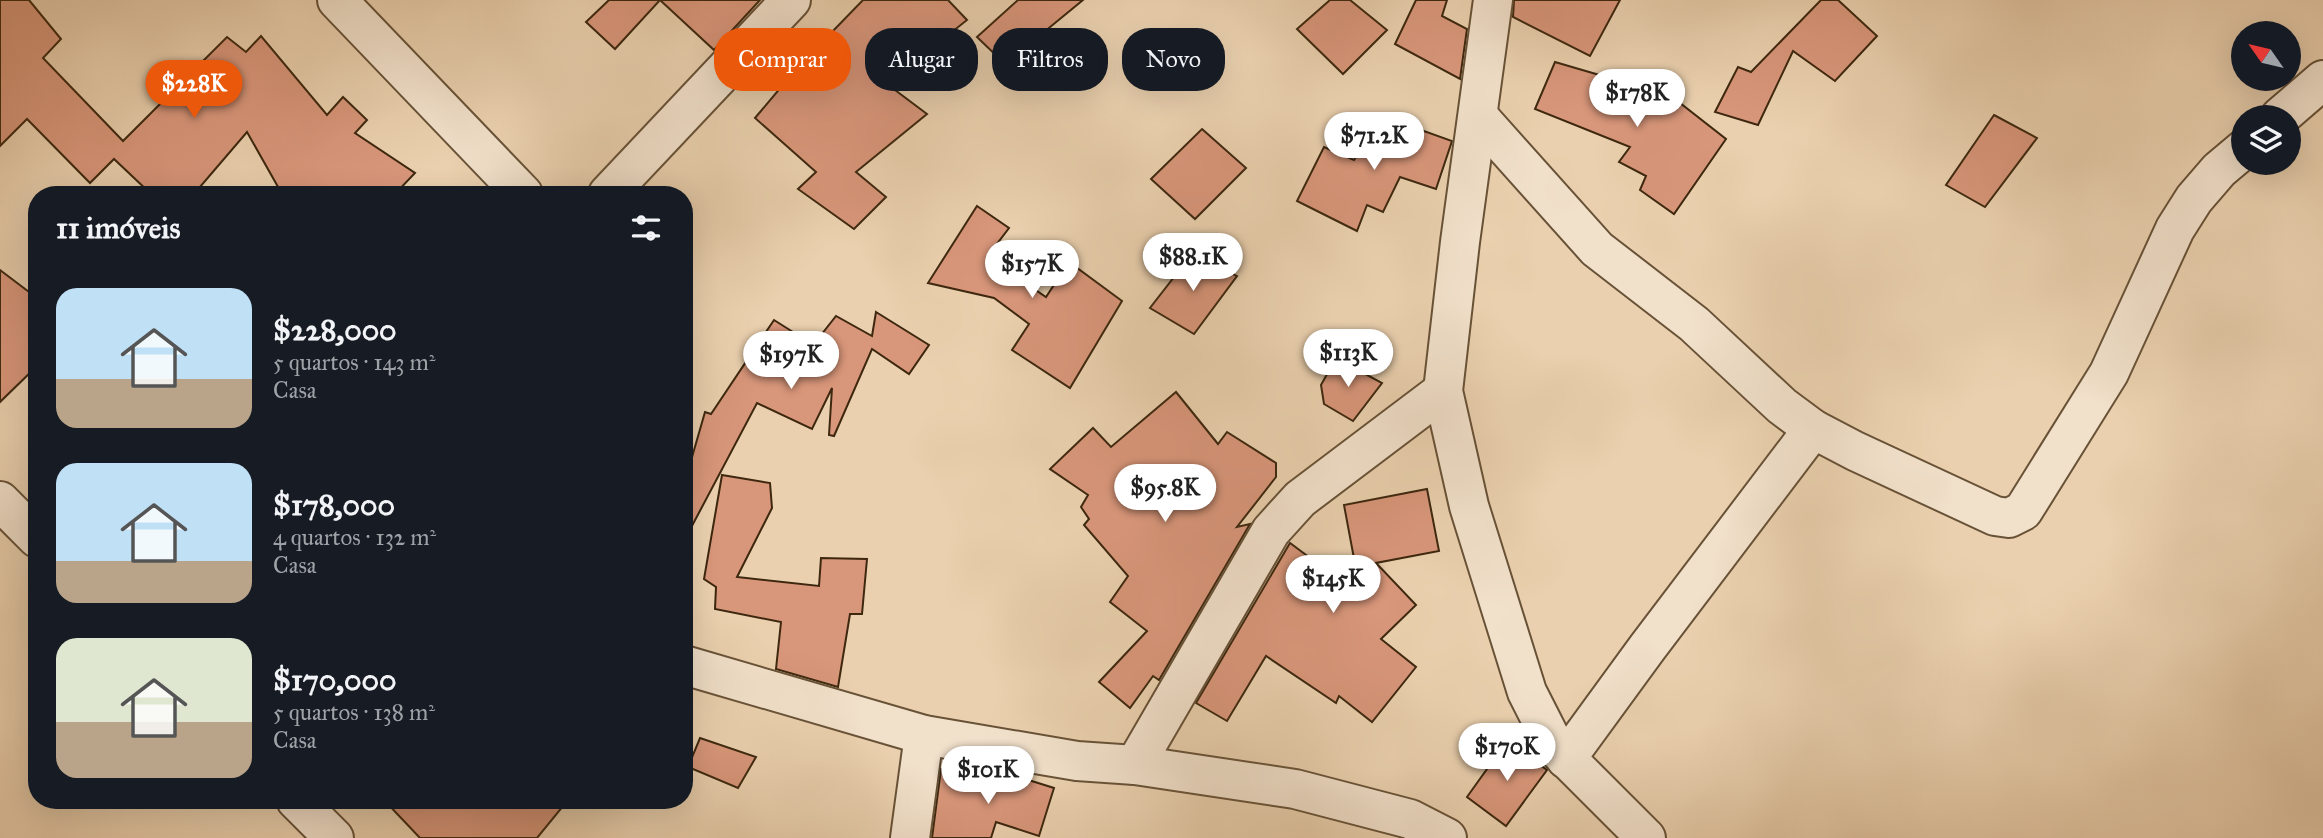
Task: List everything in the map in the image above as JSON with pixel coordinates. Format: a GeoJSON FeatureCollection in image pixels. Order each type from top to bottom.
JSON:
{"type":"FeatureCollection","features":[{"type":"Feature","properties":{"kind":"street"},"geometry":{"type":"LineString","coordinates":[[337,0],[515,186]]}},
{"type":"Feature","properties":{"kind":"street"},"geometry":{"type":"LineString","coordinates":[[616,186],[791,0]]}},
{"type":"Feature","properties":{"kind":"street"},"geometry":{"type":"LineString","coordinates":[[1493,0],[1443,391],[1469,506],[1527,692],[1555,747],[1646,838]]}},
{"type":"Feature","properties":{"kind":"street"},"geometry":{"type":"LineString","coordinates":[[2294,105],[2323,80]]}},
{"type":"Feature","properties":{"kind":"street"},"geometry":{"type":"LineString","coordinates":[[1478,116],[1597,249],[1694,324],[1782,406],[1813,429],[1855,452],[1995,516],[2009,518],[2023,511],[2109,373],[2175,229],[2194,199],[2218,170],[2231,160]]}},
{"type":"Feature","properties":{"kind":"street"},"geometry":{"type":"LineString","coordinates":[[1135,765],[1271,531],[1308,492],[1443,391]]}},
{"type":"Feature","properties":{"kind":"street"},"geometry":{"type":"LineString","coordinates":[[1566,759],[1813,429]]}},
{"type":"Feature","properties":{"kind":"street"},"geometry":{"type":"LineString","coordinates":[[0,500],[28,529]]}},
{"type":"Feature","properties":{"kind":"street"},"geometry":{"type":"LineString","coordinates":[[693,668],[924,736],[1077,761],[1135,765],[1295,789],[1410,819],[1447,838]]}},
{"type":"Feature","properties":{"kind":"street"},"geometry":{"type":"LineString","coordinates":[[910,838],[924,736]]}},
{"type":"Feature","properties":{"kind":"street"},"geometry":{"type":"LineString","coordinates":[[305,809],[334,838]]}},
{"type":"Feature","properties":{"kind":"building"},"geometry":{"type":"Polygon","coordinates":[[[0,0],[29,0],[61,39],[43,58],[123,141],[227,37],[246,52],[261,36],[327,115],[343,97],[367,120],[355,133],[415,173],[403,186],[277,186],[247,132],[201,186],[143,186],[114,159],[90,183],[27,119],[0,146],[0,0]]]}},
{"type":"Feature","properties":{"kind":"building"},"geometry":{"type":"Polygon","coordinates":[[[609,0],[660,0],[615,49],[586,22],[609,0]]]}},
{"type":"Feature","properties":{"kind":"building"},"geometry":{"type":"Polygon","coordinates":[[[660,0],[760,0],[734,28],[714,28],[714,50],[660,0]]]}},
{"type":"Feature","properties":{"kind":"building"},"geometry":{"type":"Polygon","coordinates":[[[863,0],[948,0],[967,20],[957,28],[865,28],[865,91],[896,91],[927,114],[856,172],[886,197],[854,229],[798,189],[816,172],[755,118],[778,91],[851,91],[851,28],[836,28],[863,0]]]}},
{"type":"Feature","properties":{"kind":"building"},"geometry":{"type":"Polygon","coordinates":[[[1018,0],[1083,0],[1049,28],[992,28],[992,51],[978,36],[1018,0]]]}},
{"type":"Feature","properties":{"kind":"building"},"geometry":{"type":"Polygon","coordinates":[[[1330,0],[1350,0],[1387,30],[1343,74],[1297,29],[1330,0]]]}},
{"type":"Feature","properties":{"kind":"building"},"geometry":{"type":"Polygon","coordinates":[[[1416,0],[1447,0],[1442,16],[1467,29],[1460,79],[1395,44],[1416,0]]]}},
{"type":"Feature","properties":{"kind":"building"},"geometry":{"type":"Polygon","coordinates":[[[1514,0],[1620,0],[1590,56],[1513,17],[1514,0]]]}},
{"type":"Feature","properties":{"kind":"building"},"geometry":{"type":"Polygon","coordinates":[[[1821,0],[1838,0],[1877,36],[1835,81],[1793,51],[1758,125],[1715,112],[1738,67],[1751,72],[1821,0]]]}},
{"type":"Feature","properties":{"kind":"building"},"geometry":{"type":"Polygon","coordinates":[[[1555,62],[1671,96],[1726,139],[1674,214],[1640,190],[1646,176],[1619,162],[1630,147],[1535,109],[1555,62]]]}},
{"type":"Feature","properties":{"kind":"building"},"geometry":{"type":"Polygon","coordinates":[[[1994,115],[2037,138],[1985,207],[1946,185],[1994,115]]]}},
{"type":"Feature","properties":{"kind":"building"},"geometry":{"type":"Polygon","coordinates":[[[1382,116],[1452,141],[1436,189],[1400,177],[1383,212],[1367,205],[1357,231],[1297,201],[1324,147],[1354,160],[1382,116]]]}},
{"type":"Feature","properties":{"kind":"building"},"geometry":{"type":"Polygon","coordinates":[[[1202,129],[1246,168],[1195,219],[1151,179],[1202,129]]]}},
{"type":"Feature","properties":{"kind":"building"},"geometry":{"type":"Polygon","coordinates":[[[977,206],[1009,228],[987,257],[1046,297],[1069,262],[1122,301],[1070,388],[1012,350],[1029,324],[994,298],[928,283],[977,206]]]}},
{"type":"Feature","properties":{"kind":"building"},"geometry":{"type":"Polygon","coordinates":[[[1192,254],[1237,276],[1194,334],[1150,308],[1192,254]]]}},
{"type":"Feature","properties":{"kind":"building"},"geometry":{"type":"Polygon","coordinates":[[[0,270],[28,291],[28,375],[0,402],[0,270]]]}},
{"type":"Feature","properties":{"kind":"building"},"geometry":{"type":"Polygon","coordinates":[[[876,312],[929,345],[909,374],[872,349],[834,436],[829,435],[832,388],[812,429],[757,403],[693,524],[693,454],[705,412],[711,414],[774,320],[793,332],[783,352],[799,363],[836,316],[872,336],[876,312]]]}},
{"type":"Feature","properties":{"kind":"building"},"geometry":{"type":"Polygon","coordinates":[[[1336,358],[1382,383],[1353,421],[1324,404],[1321,385],[1336,358]]]}},
{"type":"Feature","properties":{"kind":"building"},"geometry":{"type":"Polygon","coordinates":[[[1176,392],[1218,444],[1227,432],[1276,463],[1276,477],[1237,527],[1250,524],[1159,680],[1153,676],[1130,708],[1099,682],[1147,631],[1110,602],[1128,576],[1084,525],[1089,519],[1081,507],[1088,495],[1050,469],[1093,428],[1111,447],[1176,392]]]}},
{"type":"Feature","properties":{"kind":"building"},"geometry":{"type":"Polygon","coordinates":[[[722,475],[770,483],[772,508],[737,577],[819,586],[821,558],[867,559],[862,614],[850,614],[838,687],[776,669],[781,622],[715,609],[716,587],[704,579],[722,475]]]}},
{"type":"Feature","properties":{"kind":"building"},"geometry":{"type":"Polygon","coordinates":[[[1427,489],[1439,551],[1376,563],[1416,605],[1381,639],[1416,667],[1372,722],[1339,696],[1336,703],[1266,656],[1227,721],[1196,703],[1290,543],[1361,596],[1344,505],[1427,489]]]}},
{"type":"Feature","properties":{"kind":"building"},"geometry":{"type":"Polygon","coordinates":[[[700,738],[756,757],[738,788],[693,769],[693,755],[700,738]]]}},
{"type":"Feature","properties":{"kind":"building"},"geometry":{"type":"Polygon","coordinates":[[[1507,741],[1547,770],[1506,826],[1467,797],[1507,741]]]}},
{"type":"Feature","properties":{"kind":"building"},"geometry":{"type":"Polygon","coordinates":[[[941,769],[1016,787],[1019,777],[1054,788],[1039,836],[996,822],[991,838],[932,838],[941,769]]]}},
{"type":"Feature","properties":{"kind":"building"},"geometry":{"type":"Polygon","coordinates":[[[393,809],[561,809],[537,838],[420,838],[393,809]]]}}]}
